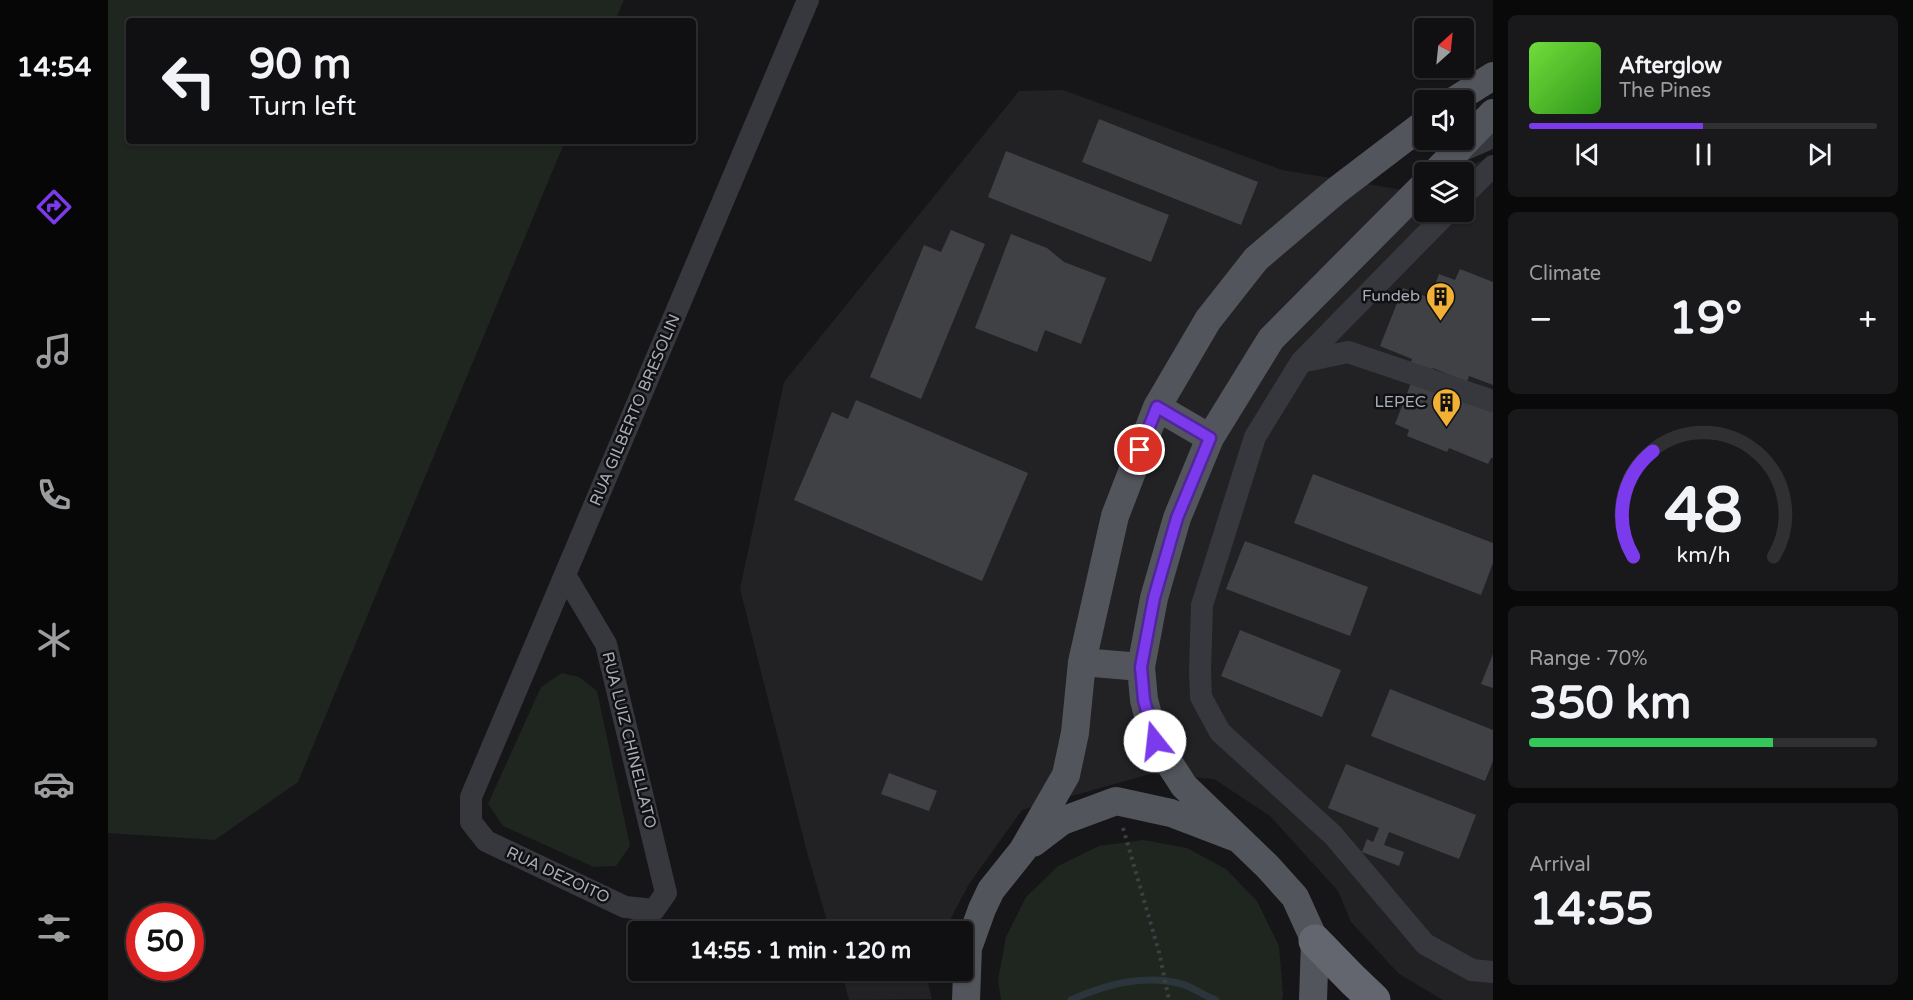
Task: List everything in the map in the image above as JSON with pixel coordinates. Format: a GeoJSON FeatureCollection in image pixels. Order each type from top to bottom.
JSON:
{"type":"FeatureCollection","features":[{"type":"Feature","properties":{"kind":"highway"},"geometry":{"type":"LineString","coordinates":[[1315,940],[1374,1000]]}},
{"type":"Feature","properties":{"kind":"main road"},"geometry":{"type":"LineString","coordinates":[[1471,90],[1493,76]]}},
{"type":"Feature","properties":{"kind":"main road"},"geometry":{"type":"LineString","coordinates":[[1447,162],[1493,113]]}},
{"type":"Feature","properties":{"kind":"main road"},"geometry":{"type":"LineString","coordinates":[[966,1000],[968,948],[982,909],[991,890],[1023,850],[1066,775],[1075,733],[1082,662],[1115,516],[1157,407],[1208,320],[1256,259],[1337,190],[1414,131]]}},
{"type":"Feature","properties":{"kind":"main road"},"geometry":{"type":"LineString","coordinates":[[1313,1000],[1315,940],[1295,897],[1268,867],[1184,786],[1155,741],[1144,700],[1141,667],[1154,598],[1177,518],[1210,438],[1271,339],[1414,195]]}},
{"type":"Feature","properties":{"kind":"main road"},"geometry":{"type":"LineString","coordinates":[[1157,407],[1210,438]]}},
{"type":"Feature","properties":{"kind":"main road"},"geometry":{"type":"LineString","coordinates":[[1082,662],[1141,667]]}},
{"type":"Feature","properties":{"kind":"main road"},"geometry":{"type":"LineString","coordinates":[[1023,850],[1062,821],[1116,801],[1171,813],[1239,839]]}},
{"type":"Feature","properties":{"kind":"street","name":"RUA GILBERTO BRESOLIN"},"geometry":{"type":"LineString","coordinates":[[471,822],[471,797],[808,0]]}},
{"type":"Feature","properties":{"kind":"street"},"geometry":{"type":"LineString","coordinates":[[1448,162],[1493,137]]}},
{"type":"Feature","properties":{"kind":"street"},"geometry":{"type":"LineString","coordinates":[[1474,185],[1493,166]]}},
{"type":"Feature","properties":{"kind":"street"},"geometry":{"type":"LineString","coordinates":[[1438,222],[1301,362],[1255,437],[1202,605],[1201,698],[1220,732],[1333,834],[1425,944],[1472,970],[1493,972]]}},
{"type":"Feature","properties":{"kind":"street"},"geometry":{"type":"LineString","coordinates":[[1301,362],[1348,352],[1493,401]]}},
{"type":"Feature","properties":{"kind":"street","name":"RUA LUIZ CHINELLATO"},"geometry":{"type":"LineString","coordinates":[[565,575],[606,644],[666,893],[654,910]]}},
{"type":"Feature","properties":{"kind":"street","name":"RUA DEZOITO"},"geometry":{"type":"LineString","coordinates":[[471,822],[486,841],[625,907],[654,910]]}},
{"type":"Feature","properties":{"kind":"path"},"geometry":{"type":"LineString","coordinates":[[1116,801],[1159,952],[1169,1000]]}},
{"type":"Feature","properties":{"kind":"shaded area"},"geometry":{"type":"Polygon","coordinates":[[[108,0],[624,0],[616,18],[126,18],[126,144],[564,144],[298,782],[215,840],[108,833],[108,0]]]}},
{"type":"Feature","properties":{"kind":"shaded area"},"geometry":{"type":"Polygon","coordinates":[[[1063,90],[1282,170],[1414,192],[1414,222],[1474,222],[1474,164],[1493,155],[1493,1000],[1443,1000],[1399,974],[1351,922],[1338,891],[1270,816],[1214,779],[1150,774],[1022,810],[969,884],[949,921],[827,921],[808,856],[740,589],[784,382],[1019,91],[1063,90]]]}},
{"type":"Feature","properties":{"kind":"shaded area"},"geometry":{"type":"Polygon","coordinates":[[[562,673],[579,677],[597,691],[630,846],[616,866],[594,867],[503,826],[488,804],[541,687],[562,673]]]}},
{"type":"Feature","properties":{"kind":"shaded area"},"geometry":{"type":"Polygon","coordinates":[[[1143,840],[1187,848],[1226,869],[1257,901],[1279,946],[1282,1000],[1001,1000],[998,980],[1006,937],[1026,897],[1058,866],[1099,846],[1143,840]]]}},
{"type":"Feature","properties":{"kind":"shaded area"},"geometry":{"type":"Polygon","coordinates":[[[844,981],[928,981],[932,999],[849,1000],[844,981]]]}},
{"type":"Feature","properties":{"kind":"building"},"geometry":{"type":"Polygon","coordinates":[[[1099,119],[1258,182],[1241,225],[1082,162],[1099,119]]]}},
{"type":"Feature","properties":{"kind":"building"},"geometry":{"type":"Polygon","coordinates":[[[1006,151],[1169,215],[1151,262],[988,197],[1006,151]]]}},
{"type":"Feature","properties":{"kind":"building"},"geometry":{"type":"Polygon","coordinates":[[[951,230],[985,244],[921,399],[870,377],[924,245],[941,252],[951,230]]]}},
{"type":"Feature","properties":{"kind":"building"},"geometry":{"type":"Polygon","coordinates":[[[1011,234],[1047,248],[1064,262],[1106,278],[1081,344],[1045,330],[1037,352],[975,328],[1011,234]]]}},
{"type":"Feature","properties":{"kind":"building","name":"Fundeb"},"geometry":{"type":"Polygon","coordinates":[[[1460,269],[1493,282],[1493,385],[1469,376],[1467,382],[1433,368],[1430,375],[1409,367],[1412,359],[1380,346],[1403,288],[1430,298],[1439,274],[1455,280],[1460,269]]]}},
{"type":"Feature","properties":{"kind":"building","name":"LEPEC"},"geometry":{"type":"Polygon","coordinates":[[[1411,383],[1493,411],[1493,458],[1488,464],[1449,448],[1447,452],[1407,436],[1409,430],[1395,424],[1411,383]]]}},
{"type":"Feature","properties":{"kind":"building"},"geometry":{"type":"Polygon","coordinates":[[[856,400],[1028,473],[982,581],[794,500],[832,412],[848,419],[856,400]]]}},
{"type":"Feature","properties":{"kind":"building"},"geometry":{"type":"Polygon","coordinates":[[[1313,474],[1493,543],[1493,563],[1481,595],[1294,523],[1313,474]]]}},
{"type":"Feature","properties":{"kind":"building"},"geometry":{"type":"Polygon","coordinates":[[[1245,541],[1368,587],[1350,636],[1226,589],[1245,541]]]}},
{"type":"Feature","properties":{"kind":"building"},"geometry":{"type":"Polygon","coordinates":[[[1240,630],[1341,670],[1322,717],[1221,676],[1240,630]]]}},
{"type":"Feature","properties":{"kind":"building"},"geometry":{"type":"Polygon","coordinates":[[[1493,654],[1493,688],[1481,684],[1493,654]]]}},
{"type":"Feature","properties":{"kind":"building"},"geometry":{"type":"Polygon","coordinates":[[[1390,689],[1493,730],[1493,761],[1485,781],[1371,736],[1390,689]]]}},
{"type":"Feature","properties":{"kind":"building"},"geometry":{"type":"Polygon","coordinates":[[[1346,764],[1476,815],[1459,859],[1389,832],[1384,845],[1404,852],[1399,866],[1362,852],[1367,839],[1373,842],[1379,828],[1328,808],[1346,764]]]}},
{"type":"Feature","properties":{"kind":"building"},"geometry":{"type":"Polygon","coordinates":[[[889,773],[937,791],[929,811],[881,794],[889,773]]]}},
{"type":"Feature","properties":{"kind":"waterway"},"geometry":{"type":"LineString","coordinates":[[1071,1000],[1111,986],[1154,980],[1182,984],[1216,1000]]}},
{"type":"Feature","properties":{"kind":"place","name":"Fundeb"},"geometry":{"type":"Point","coordinates":[1441,322]}},
{"type":"Feature","properties":{"kind":"place","name":"LEPEC"},"geometry":{"type":"Point","coordinates":[1447,428]}},
{"type":"Feature","properties":{"kind":"route"},"geometry":{"type":"LineString","coordinates":[[1140,450],[1157,407],[1210,438],[1177,518],[1154,598],[1141,667],[1144,700],[1155,741]]}}]}
